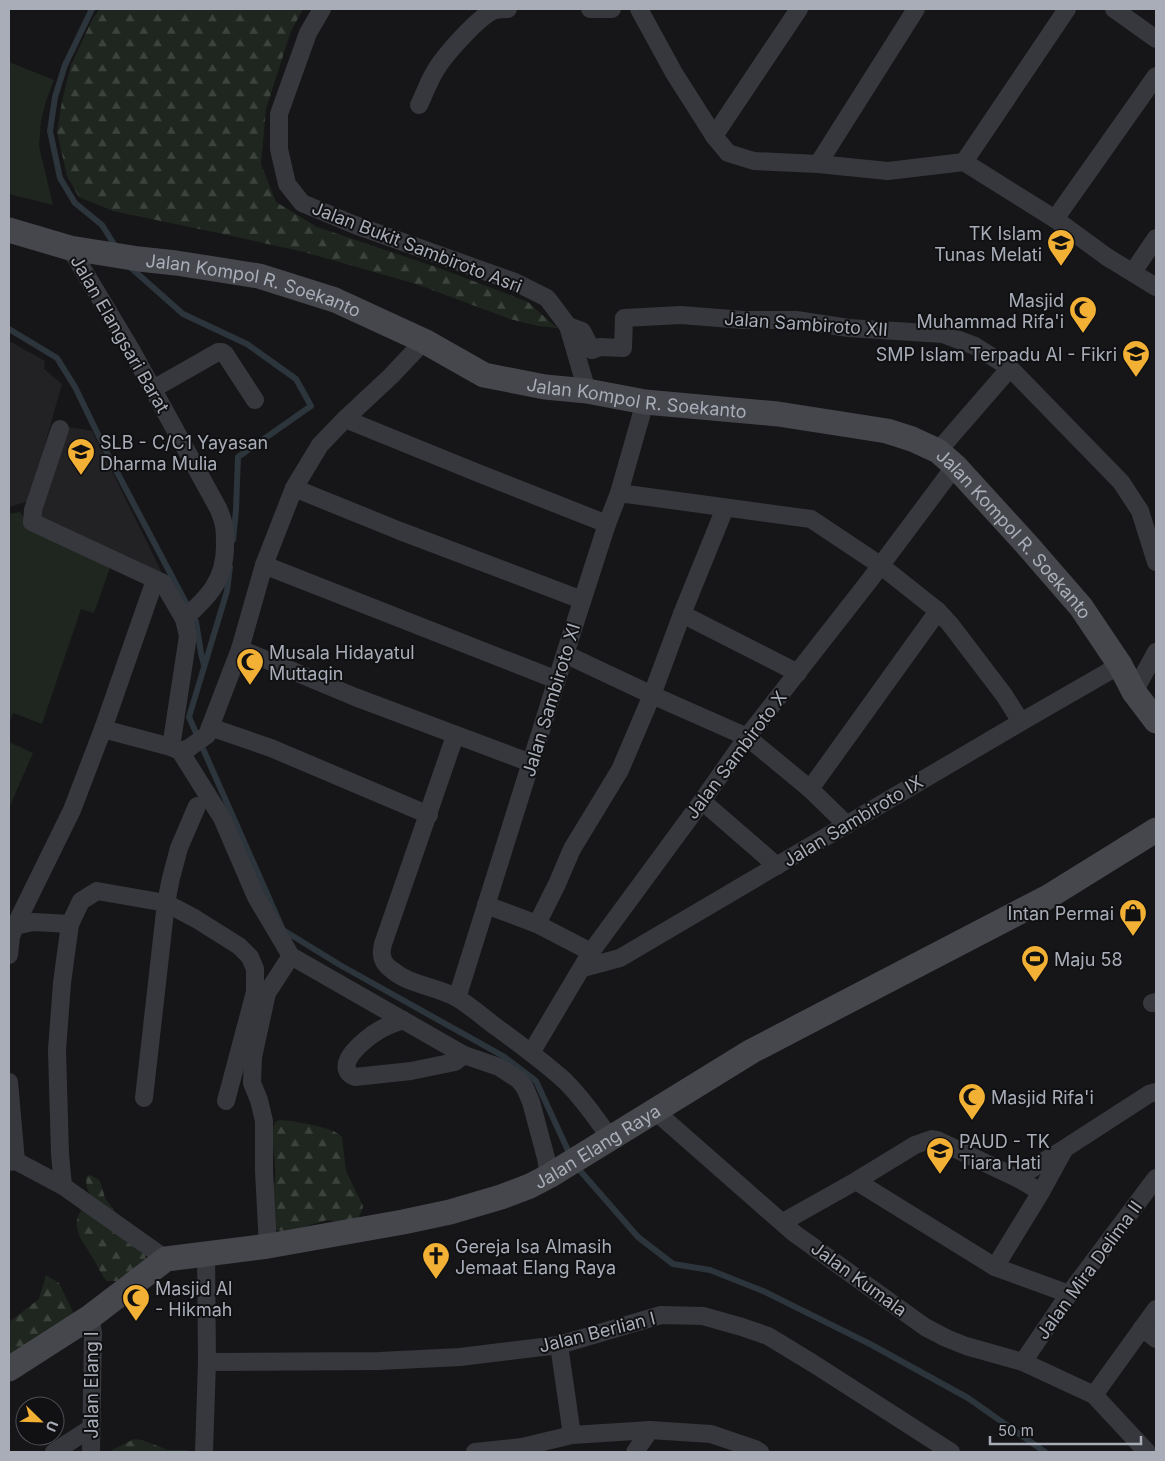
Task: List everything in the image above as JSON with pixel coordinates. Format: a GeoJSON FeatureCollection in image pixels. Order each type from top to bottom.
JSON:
{"type":"FeatureCollection","features":[{"type":"Feature","properties":{"kind":"main road","name":"Jalan Kompol R. Soekanto"},"geometry":{"type":"LineString","coordinates":[[9,230],[70,248],[259,276],[334,300],[424,341],[484,374],[545,387],[587,391],[645,402],[778,414],[877,429],[912,439],[947,459],[1028,546],[1080,607],[1120,665],[1134,692],[1156,721]]}},
{"type":"Feature","properties":{"kind":"main road","name":"Jalan Elang Raya"},"geometry":{"type":"LineString","coordinates":[[9,1369],[90,1317],[166,1259],[268,1246],[403,1222],[450,1212],[530,1186],[752,1052],[1048,896],[1156,830]]}},
{"type":"Feature","properties":{"kind":"street","name":"Jalan Bukit Sambiroto Asri"},"geometry":{"type":"LineString","coordinates":[[322,9],[308,33],[279,114],[280,149],[287,184],[302,203],[355,225],[515,282],[547,298],[568,326],[587,391]]}},
{"type":"Feature","properties":{"kind":"street"},"geometry":{"type":"LineString","coordinates":[[419,105],[443,58],[465,34],[490,13],[496,10],[508,9]]}},
{"type":"Feature","properties":{"kind":"street"},"geometry":{"type":"LineString","coordinates":[[590,9],[612,9]]}},
{"type":"Feature","properties":{"kind":"street"},"geometry":{"type":"LineString","coordinates":[[639,9],[674,73],[714,136],[728,153],[754,161],[818,164],[888,171],[964,162],[1055,219],[1106,257],[1156,287]]}},
{"type":"Feature","properties":{"kind":"street"},"geometry":{"type":"LineString","coordinates":[[714,136],[799,9]]}},
{"type":"Feature","properties":{"kind":"street"},"geometry":{"type":"LineString","coordinates":[[818,164],[916,9]]}},
{"type":"Feature","properties":{"kind":"street"},"geometry":{"type":"LineString","coordinates":[[964,162],[1067,9]]}},
{"type":"Feature","properties":{"kind":"street"},"geometry":{"type":"LineString","coordinates":[[1114,9],[1156,39]]}},
{"type":"Feature","properties":{"kind":"street"},"geometry":{"type":"LineString","coordinates":[[1055,219],[1156,76]]}},
{"type":"Feature","properties":{"kind":"street"},"geometry":{"type":"LineString","coordinates":[[1133,272],[1156,238]]}},
{"type":"Feature","properties":{"kind":"street","name":"Jalan Elangsari Barat"},"geometry":{"type":"LineString","coordinates":[[70,248],[153,389],[225,524],[225,557],[222,573],[214,588],[191,613]]}},
{"type":"Feature","properties":{"kind":"street","name":"Jalan Sambiroto XII"},"geometry":{"type":"LineString","coordinates":[[568,326],[582,331],[592,350],[600,347],[623,348],[624,318],[681,315],[744,320],[796,320],[848,328],[943,334],[975,346],[1010,368],[1121,482],[1140,511],[1156,557]]}},
{"type":"Feature","properties":{"kind":"street"},"geometry":{"type":"LineString","coordinates":[[103,729],[180,749],[209,731],[240,649],[264,565],[294,488],[320,445],[345,418],[392,376],[424,341]]}},
{"type":"Feature","properties":{"kind":"street"},"geometry":{"type":"LineString","coordinates":[[153,389],[218,352],[222,352],[255,400]]}},
{"type":"Feature","properties":{"kind":"street","name":"Jalan Sambiroto X"},"geometry":{"type":"LineString","coordinates":[[531,1052],[591,952],[702,801],[747,736],[798,673],[880,565],[947,459],[1010,368]]}},
{"type":"Feature","properties":{"kind":"street","name":"Jalan Sambiroto XI"},"geometry":{"type":"LineString","coordinates":[[457,998],[582,600],[619,494],[645,402]]}},
{"type":"Feature","properties":{"kind":"street"},"geometry":{"type":"LineString","coordinates":[[345,418],[607,524]]}},
{"type":"Feature","properties":{"kind":"street"},"geometry":{"type":"LineString","coordinates":[[60,429],[33,510],[32,522],[163,583],[191,613],[180,749],[222,818],[256,896],[290,956],[464,1055],[499,1067],[518,1080],[525,1088],[531,1102],[546,1158],[556,1172]]}},
{"type":"Feature","properties":{"kind":"street"},"geometry":{"type":"LineString","coordinates":[[294,488],[400,531],[582,600]]}},
{"type":"Feature","properties":{"kind":"street"},"geometry":{"type":"LineString","coordinates":[[619,494],[811,519],[880,565],[938,611],[1004,695],[1021,722]]}},
{"type":"Feature","properties":{"kind":"street"},"geometry":{"type":"LineString","coordinates":[[537,924],[572,848],[620,770],[652,695],[682,614],[725,508]]}},
{"type":"Feature","properties":{"kind":"street"},"geometry":{"type":"LineString","coordinates":[[264,565],[557,680]]}},
{"type":"Feature","properties":{"kind":"street"},"geometry":{"type":"LineString","coordinates":[[9,955],[11,937],[15,926],[72,810],[103,729],[155,580]]}},
{"type":"Feature","properties":{"kind":"street"},"geometry":{"type":"LineString","coordinates":[[810,789],[938,611]]}},
{"type":"Feature","properties":{"kind":"street"},"geometry":{"type":"LineString","coordinates":[[682,614],[798,673]]}},
{"type":"Feature","properties":{"kind":"street"},"geometry":{"type":"LineString","coordinates":[[240,649],[355,698],[532,763]]}},
{"type":"Feature","properties":{"kind":"street"},"geometry":{"type":"LineString","coordinates":[[1134,692],[1156,652]]}},
{"type":"Feature","properties":{"kind":"street"},"geometry":{"type":"LineString","coordinates":[[565,654],[652,695],[747,736],[810,789],[847,825]]}},
{"type":"Feature","properties":{"kind":"street","name":"Jalan Sambiroto IX"},"geometry":{"type":"LineString","coordinates":[[583,968],[620,958],[1120,665]]}},
{"type":"Feature","properties":{"kind":"street"},"geometry":{"type":"LineString","coordinates":[[209,731],[271,748],[429,815]]}},
{"type":"Feature","properties":{"kind":"street"},"geometry":{"type":"LineString","coordinates":[[455,736],[383,944],[381,957],[391,970],[401,976],[457,998],[531,1052],[565,1082],[597,1119],[602,1143]]}},
{"type":"Feature","properties":{"kind":"street"},"geometry":{"type":"LineString","coordinates":[[702,801],[778,866]]}},
{"type":"Feature","properties":{"kind":"street"},"geometry":{"type":"LineString","coordinates":[[144,1098],[166,903],[179,848],[197,806]]}},
{"type":"Feature","properties":{"kind":"street"},"geometry":{"type":"LineString","coordinates":[[63,1186],[60,1154],[57,1050],[62,983],[70,924],[81,901],[97,891],[166,903],[239,946],[250,957],[256,969],[255,992],[226,1101]]}},
{"type":"Feature","properties":{"kind":"street"},"geometry":{"type":"LineString","coordinates":[[486,905],[537,924],[591,952]]}},
{"type":"Feature","properties":{"kind":"street"},"geometry":{"type":"LineString","coordinates":[[15,926],[33,922],[70,924]]}},
{"type":"Feature","properties":{"kind":"street"},"geometry":{"type":"LineString","coordinates":[[268,1246],[264,1172],[264,1121],[259,1100],[252,1083],[253,1057],[267,993],[290,956]]}},
{"type":"Feature","properties":{"kind":"street"},"geometry":{"type":"LineString","coordinates":[[403,1020],[378,1030],[359,1045],[350,1056],[346,1065],[350,1075],[411,1071],[455,1062],[464,1055]]}},
{"type":"Feature","properties":{"kind":"street"},"geometry":{"type":"LineString","coordinates":[[9,1082],[12,1162],[63,1186],[166,1259]]}},
{"type":"Feature","properties":{"kind":"street"},"geometry":{"type":"LineString","coordinates":[[1017,1178],[1153,1093]]}},
{"type":"Feature","properties":{"kind":"street","name":"Jalan Kumala"},"geometry":{"type":"LineString","coordinates":[[655,1111],[794,1233],[925,1327],[966,1346],[1023,1362],[1094,1395]]}},
{"type":"Feature","properties":{"kind":"street"},"geometry":{"type":"LineString","coordinates":[[783,1222],[856,1182],[915,1145],[932,1139],[1017,1178],[1041,1192]]}},
{"type":"Feature","properties":{"kind":"street"},"geometry":{"type":"LineString","coordinates":[[994,1266],[1041,1192],[1064,1149]]}},
{"type":"Feature","properties":{"kind":"street","name":"Jalan Mira Delima II"},"geometry":{"type":"LineString","coordinates":[[1023,1362],[1069,1294],[1156,1178]]}},
{"type":"Feature","properties":{"kind":"street"},"geometry":{"type":"LineString","coordinates":[[856,1182],[994,1266],[1069,1294]]}},
{"type":"Feature","properties":{"kind":"street"},"geometry":{"type":"LineString","coordinates":[[204,1452],[207,1362],[206,1253]]}},
{"type":"Feature","properties":{"kind":"street"},"geometry":{"type":"LineString","coordinates":[[1147,1452],[1094,1395],[1156,1309]]}},
{"type":"Feature","properties":{"kind":"street","name":"Jalan Berlian I"},"geometry":{"type":"LineString","coordinates":[[207,1362],[379,1361],[460,1357],[559,1345],[661,1315],[703,1316],[768,1336],[951,1452]]}},
{"type":"Feature","properties":{"kind":"street","name":"Jalan Elang I"},"geometry":{"type":"LineString","coordinates":[[90,1317],[94,1334],[91,1452]]}},
{"type":"Feature","properties":{"kind":"street"},"geometry":{"type":"LineString","coordinates":[[1142,1328],[1156,1339]]}},
{"type":"Feature","properties":{"kind":"street"},"geometry":{"type":"LineString","coordinates":[[559,1345],[572,1435]]}},
{"type":"Feature","properties":{"kind":"street"},"geometry":{"type":"LineString","coordinates":[[54,1452],[91,1428]]}},
{"type":"Feature","properties":{"kind":"street"},"geometry":{"type":"LineString","coordinates":[[635,1452],[650,1430]]}},
{"type":"Feature","properties":{"kind":"street"},"geometry":{"type":"LineString","coordinates":[[475,1452],[522,1450],[572,1435],[650,1430],[711,1434],[755,1451]]}},
{"type":"Feature","properties":{"kind":"shaded area"},"geometry":{"type":"Polygon","coordinates":[[[9,341],[45,361],[44,369],[62,384],[29,501],[9,507],[9,341]]]}},
{"type":"Feature","properties":{"kind":"shaded area","name":"SLB - C/C1 Yayasan Dharma Mulia"},"geometry":{"type":"Polygon","coordinates":[[[64,426],[92,431],[164,577],[33,521],[64,426]]]}},
{"type":"Feature","properties":{"kind":"green space"},"geometry":{"type":"Polygon","coordinates":[[[100,9],[303,9],[291,31],[266,109],[261,164],[276,202],[317,227],[439,268],[528,302],[557,328],[538,326],[510,319],[416,284],[304,252],[113,211],[79,197],[67,176],[57,132],[71,65],[93,18],[100,9]]]}},
{"type":"Feature","properties":{"kind":"green space"},"geometry":{"type":"Polygon","coordinates":[[[9,62],[54,80],[41,121],[39,146],[53,205],[9,194],[9,62]]]}},
{"type":"Feature","properties":{"kind":"green space"},"geometry":{"type":"Polygon","coordinates":[[[20,512],[32,529],[111,565],[94,613],[81,609],[42,724],[13,713],[9,723],[9,514],[20,512]]]}},
{"type":"Feature","properties":{"kind":"green space"},"geometry":{"type":"Polygon","coordinates":[[[9,742],[33,753],[9,808],[9,742]]]}},
{"type":"Feature","properties":{"kind":"green space"},"geometry":{"type":"Polygon","coordinates":[[[280,1120],[323,1127],[338,1133],[342,1137],[346,1171],[363,1206],[357,1219],[343,1223],[327,1220],[300,1228],[281,1231],[272,1228],[271,1185],[275,1182],[273,1128],[275,1122],[280,1120]]]}},
{"type":"Feature","properties":{"kind":"green space"},"geometry":{"type":"Polygon","coordinates":[[[90,1175],[99,1180],[105,1198],[145,1252],[146,1262],[117,1281],[107,1281],[105,1279],[78,1231],[77,1219],[91,1196],[87,1188],[86,1177],[90,1175]]]}},
{"type":"Feature","properties":{"kind":"green space"},"geometry":{"type":"Polygon","coordinates":[[[46,1275],[59,1283],[76,1318],[9,1357],[9,1322],[39,1299],[46,1275]]]}},
{"type":"Feature","properties":{"kind":"green space"},"geometry":{"type":"Polygon","coordinates":[[[134,1439],[142,1440],[168,1450],[187,1450],[189,1452],[108,1452],[134,1439]]]}},
{"type":"Feature","properties":{"kind":"waterway"},"geometry":{"type":"LineString","coordinates":[[92,9],[65,65],[55,97],[50,131],[60,178],[75,203],[102,225],[117,249]]}},
{"type":"Feature","properties":{"kind":"waterway"},"geometry":{"type":"LineString","coordinates":[[130,267],[183,314],[247,344],[296,379],[311,406],[238,457],[233,540]]}},
{"type":"Feature","properties":{"kind":"waterway"},"geometry":{"type":"LineString","coordinates":[[9,329],[57,358],[75,387],[109,457],[196,622],[204,665]]}},
{"type":"Feature","properties":{"kind":"waterway"},"geometry":{"type":"LineString","coordinates":[[230,567],[227,591],[189,717],[283,930],[340,965],[503,1056],[536,1081],[571,1157]]}},
{"type":"Feature","properties":{"kind":"waterway"},"geometry":{"type":"LineString","coordinates":[[576,1166],[638,1237],[673,1264],[710,1270],[763,1291],[870,1344],[968,1398],[1045,1452]]}},
{"type":"Feature","properties":{"kind":"place","name":"TK Islam Tunas Melati"},"geometry":{"type":"Point","coordinates":[1061,267]}},
{"type":"Feature","properties":{"kind":"place","name":"Masjid Muhammad Rifa'i"},"geometry":{"type":"Point","coordinates":[1083,334]}},
{"type":"Feature","properties":{"kind":"place","name":"SMP Islam Terpadu Al - Fikri"},"geometry":{"type":"Point","coordinates":[1136,378]}},
{"type":"Feature","properties":{"kind":"place","name":"SLB - C/C1 Yayasan Dharma Mulia"},"geometry":{"type":"Point","coordinates":[81,476]}},
{"type":"Feature","properties":{"kind":"place","name":"Musala Hidayatul Muttaqin"},"geometry":{"type":"Point","coordinates":[250,686]}},
{"type":"Feature","properties":{"kind":"place","name":"Intan Permai"},"geometry":{"type":"Point","coordinates":[1133,937]}},
{"type":"Feature","properties":{"kind":"place","name":"Maju 58"},"geometry":{"type":"Point","coordinates":[1035,983]}},
{"type":"Feature","properties":{"kind":"place","name":"Masjid Rifa'i"},"geometry":{"type":"Point","coordinates":[972,1121]}},
{"type":"Feature","properties":{"kind":"place","name":"PAUD - TK Tiara Hati"},"geometry":{"type":"Point","coordinates":[940,1175]}},
{"type":"Feature","properties":{"kind":"place","name":"Gereja Isa Almasih Jemaat Elang Raya"},"geometry":{"type":"Point","coordinates":[436,1280]}},
{"type":"Feature","properties":{"kind":"place","name":"Masjid Al - Hikmah"},"geometry":{"type":"Point","coordinates":[136,1322]}}]}
